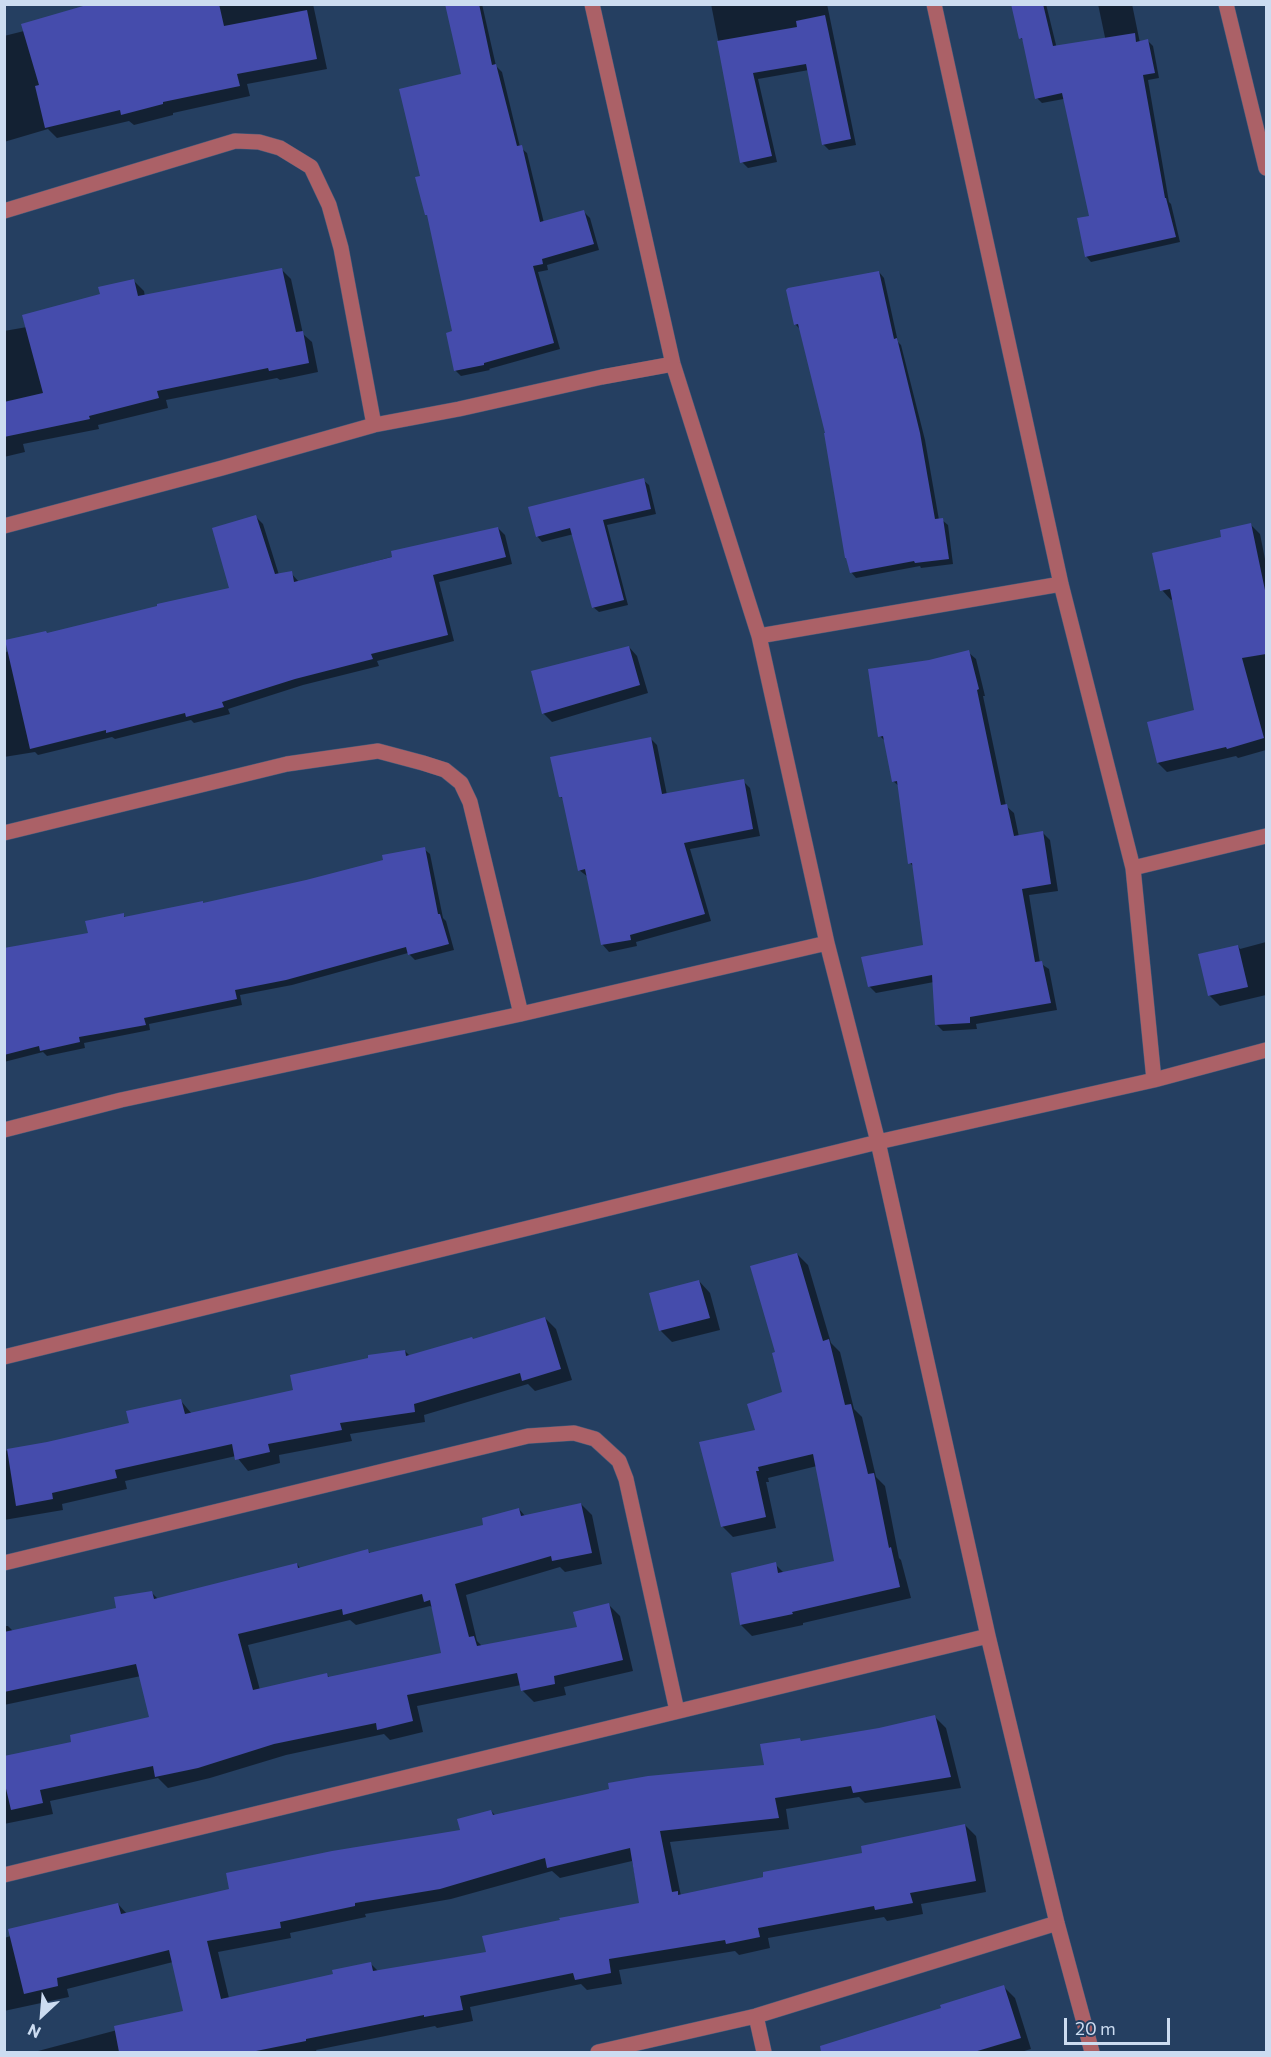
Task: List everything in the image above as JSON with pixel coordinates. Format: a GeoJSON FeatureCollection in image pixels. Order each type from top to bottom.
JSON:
{"type":"FeatureCollection","features":[{"type":"Feature","properties":{"kind":"street"},"geometry":{"type":"LineString","coordinates":[[592,4],[673,364],[759,636],[827,943],[878,1142],[988,1636],[1057,1923],[1092,2052]]}},
{"type":"Feature","properties":{"kind":"street"},"geometry":{"type":"LineString","coordinates":[[934,4],[1061,584],[1133,868],[1154,1080]]}},
{"type":"Feature","properties":{"kind":"street"},"geometry":{"type":"LineString","coordinates":[[1227,4],[1266,168]]}},
{"type":"Feature","properties":{"kind":"street"},"geometry":{"type":"LineString","coordinates":[[4,211],[235,141],[259,142],[280,148],[311,166],[329,205],[341,248],[374,425]]}},
{"type":"Feature","properties":{"kind":"street"},"geometry":{"type":"LineString","coordinates":[[4,526],[211,472],[374,425],[459,409],[602,376],[673,364]]}},
{"type":"Feature","properties":{"kind":"street"},"geometry":{"type":"LineString","coordinates":[[759,636],[1061,584]]}},
{"type":"Feature","properties":{"kind":"street"},"geometry":{"type":"LineString","coordinates":[[4,833],[287,764],[378,751],[445,770],[461,783],[470,802],[521,1014]]}},
{"type":"Feature","properties":{"kind":"street"},"geometry":{"type":"LineString","coordinates":[[1133,868],[1266,836]]}},
{"type":"Feature","properties":{"kind":"street"},"geometry":{"type":"LineString","coordinates":[[4,1130],[121,1100],[521,1014],[827,943]]}},
{"type":"Feature","properties":{"kind":"street"},"geometry":{"type":"LineString","coordinates":[[4,1357],[878,1142],[1154,1080],[1266,1050]]}},
{"type":"Feature","properties":{"kind":"street"},"geometry":{"type":"LineString","coordinates":[[4,1563],[528,1436],[574,1433],[595,1439],[619,1461],[626,1479],[677,1711]]}},
{"type":"Feature","properties":{"kind":"street"},"geometry":{"type":"LineString","coordinates":[[4,1875],[988,1636]]}},
{"type":"Feature","properties":{"kind":"street"},"geometry":{"type":"LineString","coordinates":[[598,2052],[756,2016],[1057,1923]]}},
{"type":"Feature","properties":{"kind":"street"},"geometry":{"type":"LineString","coordinates":[[756,2016],[764,2052]]}},
{"type":"Feature","properties":{"kind":"building"},"geometry":{"type":"Polygon","coordinates":[[[90,4],[219,4],[224,26],[307,10],[317,59],[237,74],[240,86],[163,102],[163,104],[121,115],[120,110],[45,128],[35,86],[39,85],[21,24],[90,4]]]}},
{"type":"Feature","properties":{"kind":"building"},"geometry":{"type":"Polygon","coordinates":[[[445,4],[479,4],[492,65],[496,64],[517,146],[522,145],[540,222],[584,210],[594,244],[542,259],[543,264],[533,266],[554,343],[484,363],[484,365],[454,371],[446,333],[452,331],[427,215],[425,215],[415,177],[420,176],[399,89],[461,74],[445,4]]]}},
{"type":"Feature","properties":{"kind":"building"},"geometry":{"type":"Polygon","coordinates":[[[1011,4],[1043,4],[1053,46],[1135,33],[1136,42],[1148,39],[1155,73],[1143,75],[1165,198],[1176,237],[1085,257],[1077,218],[1089,216],[1062,93],[1035,99],[1022,38],[1019,39],[1011,4]]]}},
{"type":"Feature","properties":{"kind":"building"},"geometry":{"type":"Polygon","coordinates":[[[825,15],[851,139],[822,145],[806,64],[753,73],[772,156],[740,163],[717,41],[797,27],[796,21],[825,15]]]}},
{"type":"Feature","properties":{"kind":"building"},"geometry":{"type":"Polygon","coordinates":[[[282,268],[296,332],[303,331],[309,363],[269,371],[268,368],[157,391],[159,398],[89,416],[90,419],[4,437],[4,402],[43,393],[22,315],[100,294],[98,287],[134,279],[138,296],[282,268]]]}},
{"type":"Feature","properties":{"kind":"building"},"geometry":{"type":"Polygon","coordinates":[[[879,271],[894,339],[897,338],[920,433],[935,519],[943,518],[949,559],[915,563],[914,561],[850,573],[845,558],[825,433],[798,324],[794,325],[786,290],[879,271]]]}},
{"type":"Feature","properties":{"kind":"building"},"geometry":{"type":"Polygon","coordinates":[[[644,478],[651,509],[603,520],[624,600],[592,608],[570,528],[536,537],[528,507],[644,478]]]}},
{"type":"Feature","properties":{"kind":"building"},"geometry":{"type":"Polygon","coordinates":[[[256,515],[275,574],[292,571],[294,582],[392,557],[391,551],[498,527],[506,557],[433,575],[448,635],[371,654],[373,659],[295,679],[222,702],[224,707],[186,717],[185,713],[106,733],[106,730],[30,749],[5,640],[46,631],[47,633],[229,588],[212,528],[256,515]]]}},
{"type":"Feature","properties":{"kind":"building"},"geometry":{"type":"Polygon","coordinates":[[[1251,523],[1266,595],[1266,654],[1242,658],[1264,738],[1227,749],[1226,747],[1157,763],[1147,722],[1194,710],[1170,589],[1160,591],[1152,553],[1221,537],[1220,530],[1251,523]]]}},
{"type":"Feature","properties":{"kind":"building"},"geometry":{"type":"Polygon","coordinates":[[[629,646],[640,685],[542,714],[531,671],[629,646]]]}},
{"type":"Feature","properties":{"kind":"building"},"geometry":{"type":"Polygon","coordinates":[[[969,650],[979,689],[977,690],[1001,805],[1007,804],[1014,836],[1043,831],[1051,884],[1022,889],[1035,962],[1042,961],[1051,1003],[970,1017],[970,1023],[935,1025],[932,975],[868,987],[861,957],[923,945],[912,863],[908,864],[897,781],[892,782],[883,736],[878,737],[868,669],[929,660],[969,650]]]}},
{"type":"Feature","properties":{"kind":"building"},"geometry":{"type":"Polygon","coordinates":[[[651,737],[662,794],[744,779],[753,829],[684,843],[705,914],[630,935],[631,940],[601,945],[585,869],[578,871],[562,797],[559,797],[550,757],[651,737]]]}},
{"type":"Feature","properties":{"kind":"building"},"geometry":{"type":"Polygon","coordinates":[[[425,847],[438,914],[440,914],[449,944],[408,955],[406,947],[286,980],[235,990],[237,999],[144,1018],[146,1025],[79,1037],[80,1042],[40,1051],[39,1046],[4,1055],[4,948],[88,933],[85,921],[124,913],[124,917],[203,901],[203,903],[306,880],[383,860],[382,855],[425,847]]]}},
{"type":"Feature","properties":{"kind":"building"},"geometry":{"type":"Polygon","coordinates":[[[1238,945],[1248,987],[1208,996],[1198,954],[1238,945]]]}},
{"type":"Feature","properties":{"kind":"building"},"geometry":{"type":"Polygon","coordinates":[[[797,1253],[823,1341],[829,1339],[845,1405],[851,1404],[868,1474],[874,1473],[889,1548],[891,1547],[900,1587],[740,1625],[731,1573],[776,1562],[778,1573],[834,1561],[813,1454],[758,1467],[759,1471],[756,1471],[766,1517],[721,1527],[699,1442],[755,1430],[747,1404],[782,1392],[772,1353],[775,1352],[750,1266],[797,1253]]]}},
{"type":"Feature","properties":{"kind":"building"},"geometry":{"type":"Polygon","coordinates":[[[699,1280],[710,1318],[659,1331],[649,1293],[699,1280]]]}},
{"type":"Feature","properties":{"kind":"building"},"geometry":{"type":"Polygon","coordinates":[[[545,1317],[561,1369],[522,1381],[520,1373],[414,1404],[415,1412],[340,1423],[342,1430],[268,1444],[270,1452],[235,1460],[232,1444],[115,1470],[117,1478],[52,1493],[53,1499],[16,1506],[7,1449],[129,1423],[126,1411],[181,1399],[185,1414],[293,1390],[290,1375],[368,1358],[368,1355],[405,1350],[406,1356],[545,1317]]]}},
{"type":"Feature","properties":{"kind":"building"},"geometry":{"type":"Polygon","coordinates":[[[581,1503],[592,1553],[552,1561],[551,1556],[455,1584],[469,1637],[474,1636],[477,1646],[577,1627],[573,1612],[609,1603],[623,1660],[554,1676],[555,1684],[521,1691],[517,1673],[407,1695],[413,1721],[377,1730],[376,1723],[274,1744],[198,1768],[155,1777],[153,1766],[40,1790],[43,1803],[11,1810],[4,1780],[4,1756],[71,1742],[70,1735],[149,1717],[136,1664],[4,1692],[4,1632],[116,1608],[114,1597],[152,1591],[154,1599],[297,1563],[298,1568],[368,1549],[369,1553],[483,1525],[482,1518],[519,1508],[521,1516],[581,1503]],[[422,1594],[343,1615],[342,1609],[238,1634],[253,1690],[327,1673],[328,1677],[441,1653],[430,1600],[424,1602],[422,1594]]]}},
{"type":"Feature","properties":{"kind":"building"},"geometry":{"type":"Polygon","coordinates":[[[935,1715],[951,1777],[853,1793],[851,1786],[775,1798],[779,1818],[660,1831],[672,1892],[678,1891],[678,1895],[763,1877],[763,1872],[862,1853],[861,1846],[965,1824],[976,1881],[910,1893],[913,1903],[875,1910],[874,1906],[758,1928],[760,1937],[726,1944],[725,1940],[609,1959],[611,1973],[575,1980],[573,1973],[460,1996],[463,2010],[424,2017],[424,2015],[251,2052],[119,2052],[114,2026],[183,2011],[169,1950],[57,1978],[58,1986],[24,1994],[8,1929],[118,1903],[121,1914],[229,1889],[226,1873],[332,1851],[460,1830],[457,1819],[491,1810],[493,1815],[609,1789],[608,1783],[648,1776],[764,1765],[760,1744],[800,1738],[801,1741],[879,1728],[935,1715]],[[630,1848],[547,1868],[545,1858],[440,1889],[355,1903],[355,1906],[280,1922],[281,1928],[207,1941],[221,1999],[333,1974],[332,1970],[371,1962],[373,1971],[486,1952],[482,1936],[639,1903],[630,1848]]]}},
{"type":"Feature","properties":{"kind":"building"},"geometry":{"type":"Polygon","coordinates":[[[1004,1985],[1021,2038],[974,2052],[821,2052],[820,2046],[941,2008],[940,2005],[1004,1985]]]}}]}
